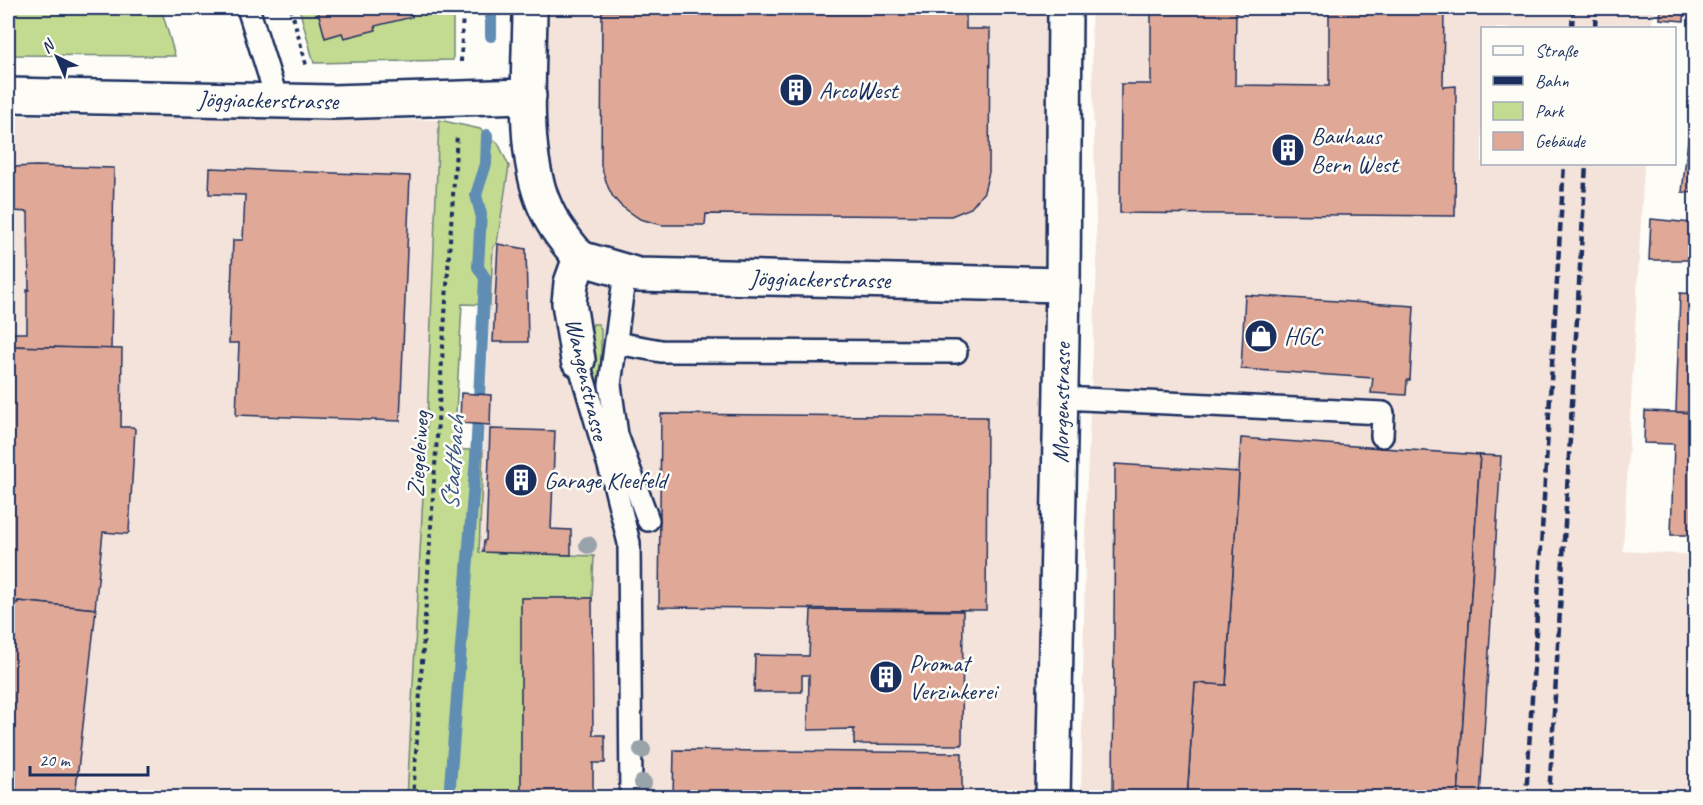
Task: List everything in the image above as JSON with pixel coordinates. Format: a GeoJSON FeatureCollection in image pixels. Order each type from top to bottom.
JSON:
{"type":"FeatureCollection","features":[{"type":"Feature","properties":{"kind":"street"},"geometry":{"type":"LineString","coordinates":[[530,8],[529,96],[533,165],[542,199],[559,231],[580,258]]}},
{"type":"Feature","properties":{"kind":"street","name":"Morgenstrasse"},"geometry":{"type":"LineString","coordinates":[[1053,798],[1063,285],[1065,8]]}},
{"type":"Feature","properties":{"kind":"street","name":"Jöggiackerstrasse"},"geometry":{"type":"LineString","coordinates":[[8,95],[315,101],[529,96]]}},
{"type":"Feature","properties":{"kind":"street","name":"Jöggiackerstrasse"},"geometry":{"type":"LineString","coordinates":[[580,258],[638,275],[1063,285]]}},
{"type":"Feature","properties":{"kind":"street","name":"Wangenstrasse"},"geometry":{"type":"LineString","coordinates":[[578,360],[569,303],[571,283],[580,258]]}},
{"type":"Feature","properties":{"kind":"lane"},"geometry":{"type":"LineString","coordinates":[[248,8],[277,100]]}},
{"type":"Feature","properties":{"kind":"lane"},"geometry":{"type":"LineString","coordinates":[[625,272],[610,385],[617,435],[648,520]]}},
{"type":"Feature","properties":{"kind":"lane"},"geometry":{"type":"LineString","coordinates":[[616,343],[661,351],[956,352]]}},
{"type":"Feature","properties":{"kind":"lane","name":"Wangenstrasse"},"geometry":{"type":"LineString","coordinates":[[578,360],[614,483],[628,543],[631,798]]}},
{"type":"Feature","properties":{"kind":"lane"},"geometry":{"type":"LineString","coordinates":[[1061,398],[1383,413],[1382,436]]}},
{"type":"Feature","properties":{"kind":"path"},"geometry":{"type":"LineString","coordinates":[[291,8],[315,101]]}},
{"type":"Feature","properties":{"kind":"path"},"geometry":{"type":"LineString","coordinates":[[461,69],[463,8]]}},
{"type":"Feature","properties":{"kind":"path","name":"Ziegeleiweg"},"geometry":{"type":"LineString","coordinates":[[413,798],[458,126]]}},
{"type":"Feature","properties":{"kind":"shaded area"},"geometry":{"type":"Polygon","coordinates":[[[544,8],[1051,8],[1047,797],[467,798],[493,247],[506,192],[509,166],[542,120],[544,8]]]}},
{"type":"Feature","properties":{"kind":"shaded area"},"geometry":{"type":"Polygon","coordinates":[[[1091,8],[1653,8],[1652,27],[1481,27],[1481,165],[1644,165],[1623,551],[1695,555],[1695,797],[1081,798],[1086,501],[1097,263],[1091,8]]]}},
{"type":"Feature","properties":{"kind":"shaded area"},"geometry":{"type":"Polygon","coordinates":[[[8,116],[439,120],[427,420],[407,797],[8,798],[8,116]]]}},
{"type":"Feature","properties":{"kind":"green space"},"geometry":{"type":"Polygon","coordinates":[[[8,8],[161,8],[175,56],[8,55],[8,8]]]}},
{"type":"Feature","properties":{"kind":"green space"},"geometry":{"type":"Polygon","coordinates":[[[299,8],[453,8],[453,60],[314,63],[299,8]]]}},
{"type":"Feature","properties":{"kind":"green space"},"geometry":{"type":"Polygon","coordinates":[[[439,120],[480,129],[498,143],[509,166],[497,243],[493,247],[490,305],[462,304],[454,449],[483,451],[479,552],[594,556],[592,598],[522,598],[521,797],[407,798],[427,420],[439,120]]]}},
{"type":"Feature","properties":{"kind":"green space"},"geometry":{"type":"Polygon","coordinates":[[[593,324],[598,324],[601,329],[601,395],[595,396],[589,379],[587,360],[588,341],[593,324]]]}},
{"type":"Feature","properties":{"kind":"building"},"geometry":{"type":"Polygon","coordinates":[[[317,8],[407,8],[412,17],[375,26],[376,30],[344,38],[342,33],[325,38],[317,8]]]}},
{"type":"Feature","properties":{"kind":"building"},"geometry":{"type":"Polygon","coordinates":[[[602,8],[968,8],[968,14],[602,11],[602,8]]]}},
{"type":"Feature","properties":{"kind":"building","name":"Bauhaus Bern West"},"geometry":{"type":"Polygon","coordinates":[[[1151,8],[1236,8],[1235,85],[1329,86],[1329,8],[1444,8],[1443,87],[1456,86],[1455,216],[1120,213],[1121,84],[1151,84],[1151,8]]]}},
{"type":"Feature","properties":{"kind":"building"},"geometry":{"type":"Polygon","coordinates":[[[1661,8],[1685,8],[1684,21],[1660,19],[1661,8]]]}},
{"type":"Feature","properties":{"kind":"building","name":"ArcoWest"},"geometry":{"type":"Polygon","coordinates":[[[602,11],[968,14],[966,15],[966,29],[990,29],[989,172],[984,192],[971,208],[951,216],[706,214],[705,225],[662,225],[640,219],[621,206],[613,197],[601,166],[602,11]]]}},
{"type":"Feature","properties":{"kind":"building"},"geometry":{"type":"Polygon","coordinates":[[[1689,132],[1696,133],[1696,193],[1682,192],[1689,132]]]}},
{"type":"Feature","properties":{"kind":"building"},"geometry":{"type":"Polygon","coordinates":[[[13,167],[114,168],[111,349],[8,346],[8,333],[27,333],[27,290],[29,290],[28,212],[13,211],[13,167]]]}},
{"type":"Feature","properties":{"kind":"building"},"geometry":{"type":"Polygon","coordinates":[[[210,168],[410,176],[400,421],[236,415],[239,343],[229,343],[233,240],[243,240],[245,195],[209,194],[210,168]]]}},
{"type":"Feature","properties":{"kind":"building"},"geometry":{"type":"Polygon","coordinates":[[[1651,219],[1691,223],[1691,260],[1649,260],[1651,219]]]}},
{"type":"Feature","properties":{"kind":"building"},"geometry":{"type":"Polygon","coordinates":[[[498,244],[526,249],[528,342],[493,342],[498,244]]]}},
{"type":"Feature","properties":{"kind":"building"},"geometry":{"type":"Polygon","coordinates":[[[1680,293],[1696,294],[1696,413],[1676,412],[1680,293]]]}},
{"type":"Feature","properties":{"kind":"building"},"geometry":{"type":"Polygon","coordinates":[[[1245,295],[1414,306],[1410,380],[1407,380],[1406,395],[1371,393],[1373,378],[1241,369],[1245,295]]]}},
{"type":"Feature","properties":{"kind":"building"},"geometry":{"type":"Polygon","coordinates":[[[8,346],[122,349],[121,427],[135,429],[129,532],[127,534],[103,532],[95,609],[8,602],[8,346]]]}},
{"type":"Feature","properties":{"kind":"building"},"geometry":{"type":"Polygon","coordinates":[[[461,393],[491,395],[490,425],[460,423],[461,393]]]}},
{"type":"Feature","properties":{"kind":"building"},"geometry":{"type":"Polygon","coordinates":[[[1645,411],[1696,413],[1696,535],[1671,535],[1674,444],[1644,443],[1645,411]]]}},
{"type":"Feature","properties":{"kind":"building"},"geometry":{"type":"Polygon","coordinates":[[[661,414],[987,417],[986,610],[659,607],[661,414]]]}},
{"type":"Feature","properties":{"kind":"building","name":"Garage Kleefeld"},"geometry":{"type":"Polygon","coordinates":[[[490,429],[555,431],[551,529],[571,530],[571,555],[483,552],[486,540],[490,429]]]}},
{"type":"Feature","properties":{"kind":"building"},"geometry":{"type":"Polygon","coordinates":[[[1241,438],[1480,455],[1458,798],[1187,798],[1195,683],[1226,685],[1241,438]]]}},
{"type":"Feature","properties":{"kind":"building"},"geometry":{"type":"Polygon","coordinates":[[[1480,455],[1501,456],[1480,798],[1458,798],[1480,455]]]}},
{"type":"Feature","properties":{"kind":"building"},"geometry":{"type":"Polygon","coordinates":[[[1115,464],[1239,472],[1226,685],[1195,683],[1187,798],[1113,798],[1115,464]]]}},
{"type":"Feature","properties":{"kind":"building"},"geometry":{"type":"Polygon","coordinates":[[[521,598],[592,598],[593,735],[605,735],[605,763],[593,763],[593,798],[521,798],[521,598]]]}},
{"type":"Feature","properties":{"kind":"building"},"geometry":{"type":"Polygon","coordinates":[[[18,601],[96,609],[75,797],[8,790],[10,676],[8,676],[8,602],[18,603],[18,601]]]}},
{"type":"Feature","properties":{"kind":"building","name":"Promat Verzinkerei"},"geometry":{"type":"Polygon","coordinates":[[[811,610],[963,611],[962,745],[854,744],[854,729],[808,730],[809,675],[802,675],[802,692],[754,692],[755,655],[809,656],[811,610]]]}},
{"type":"Feature","properties":{"kind":"building"},"geometry":{"type":"Polygon","coordinates":[[[674,750],[962,753],[962,798],[673,798],[674,750]]]}},
{"type":"Feature","properties":{"kind":"waterway","name":"Stadtbach"},"geometry":{"type":"LineString","coordinates":[[491,8],[491,36]]}},
{"type":"Feature","properties":{"kind":"waterway","name":"Stadtbach"},"geometry":{"type":"LineString","coordinates":[[449,798],[476,457],[485,278],[478,267],[481,214],[476,195],[486,164],[487,135]]}},
{"type":"Feature","properties":{"kind":"railway"},"geometry":{"type":"LineString","coordinates":[[1572,27],[1573,8]]}},
{"type":"Feature","properties":{"kind":"railway"},"geometry":{"type":"LineString","coordinates":[[1595,27],[1596,8]]}},
{"type":"Feature","properties":{"kind":"railway"},"geometry":{"type":"LineString","coordinates":[[1526,798],[1564,165]]}},
{"type":"Feature","properties":{"kind":"railway"},"geometry":{"type":"LineString","coordinates":[[1549,798],[1586,165]]}},
{"type":"Feature","properties":{"kind":"place","name":"ArcoWest"},"geometry":{"type":"Point","coordinates":[796,90]}},
{"type":"Feature","properties":{"kind":"place","name":"Bauhaus Bern West"},"geometry":{"type":"Point","coordinates":[1288,150]}},
{"type":"Feature","properties":{"kind":"place","name":"HGC"},"geometry":{"type":"Point","coordinates":[1261,336]}},
{"type":"Feature","properties":{"kind":"place","name":"Garage Kleefeld"},"geometry":{"type":"Point","coordinates":[521,480]}},
{"type":"Feature","properties":{"kind":"place","name":"Promat Verzinkerei"},"geometry":{"type":"Point","coordinates":[886,677]}}]}
